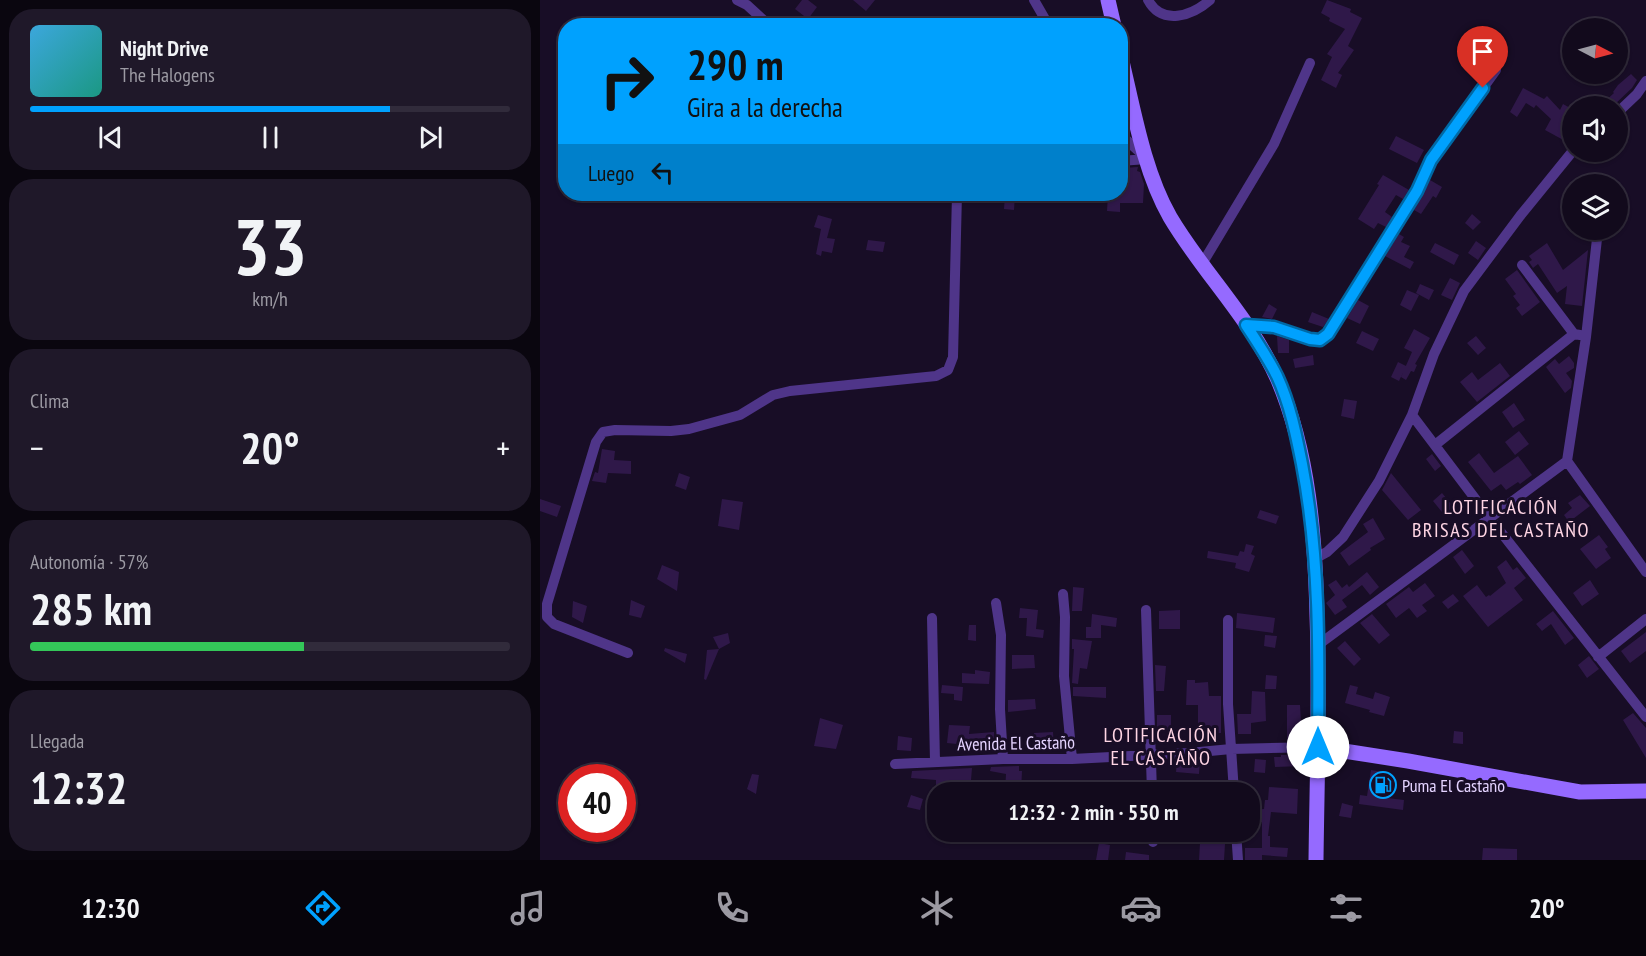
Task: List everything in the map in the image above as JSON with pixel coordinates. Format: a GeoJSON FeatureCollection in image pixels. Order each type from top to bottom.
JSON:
{"type":"FeatureCollection","features":[{"type":"Feature","properties":{"kind":"street"},"geometry":{"type":"LineString","coordinates":[[737,0],[747,5],[761,18]]}},
{"type":"Feature","properties":{"kind":"street"},"geometry":{"type":"LineString","coordinates":[[1035,0],[1045,18]]}},
{"type":"Feature","properties":{"kind":"street"},"geometry":{"type":"LineString","coordinates":[[1108,0],[1112,18]]}},
{"type":"Feature","properties":{"kind":"street"},"geometry":{"type":"LineString","coordinates":[[1148,0],[1160,14],[1172,17],[1188,15],[1210,0]]}},
{"type":"Feature","properties":{"kind":"street"},"geometry":{"type":"LineString","coordinates":[[1202,264],[1274,144],[1310,63]]}},
{"type":"Feature","properties":{"kind":"street"},"geometry":{"type":"LineString","coordinates":[[1246,325],[1274,327],[1310,339],[1320,340],[1328,334],[1417,191],[1431,160],[1496,70]]}},
{"type":"Feature","properties":{"kind":"street"},"geometry":{"type":"LineString","coordinates":[[1628,103],[1646,81]]}},
{"type":"Feature","properties":{"kind":"street"},"geometry":{"type":"LineString","coordinates":[[1128,84],[1147,159],[1169,215],[1246,325],[1277,378],[1298,440],[1316,558],[1318,645],[1316,860]]}},
{"type":"Feature","properties":{"kind":"street"},"geometry":{"type":"LineString","coordinates":[[1128,141],[1147,159]]}},
{"type":"Feature","properties":{"kind":"street"},"geometry":{"type":"LineString","coordinates":[[1128,160],[1147,159]]}},
{"type":"Feature","properties":{"kind":"street"},"geometry":{"type":"LineString","coordinates":[[1316,558],[1327,552],[1343,537],[1379,481],[1412,415],[1434,354],[1464,291],[1564,162]]}},
{"type":"Feature","properties":{"kind":"street"},"geometry":{"type":"LineString","coordinates":[[628,653],[554,624],[547,617],[548,604],[596,442],[603,432],[615,429],[671,431],[689,429],[740,415],[773,395],[790,391],[936,376],[948,370],[953,357],[957,201]]}},
{"type":"Feature","properties":{"kind":"street"},"geometry":{"type":"LineString","coordinates":[[1596,240],[1580,336],[1567,461],[1646,572]]}},
{"type":"Feature","properties":{"kind":"street"},"geometry":{"type":"LineString","coordinates":[[1522,265],[1580,336]]}},
{"type":"Feature","properties":{"kind":"street"},"geometry":{"type":"LineString","coordinates":[[1435,445],[1580,336]]}},
{"type":"Feature","properties":{"kind":"street"},"geometry":{"type":"LineString","coordinates":[[1412,415],[1646,717]]}},
{"type":"Feature","properties":{"kind":"street"},"geometry":{"type":"LineString","coordinates":[[1318,645],[1567,461]]}},
{"type":"Feature","properties":{"kind":"street"},"geometry":{"type":"LineString","coordinates":[[1063,594],[1064,676],[1072,759]]}},
{"type":"Feature","properties":{"kind":"street"},"geometry":{"type":"LineString","coordinates":[[996,603],[1000,635],[1003,759]]}},
{"type":"Feature","properties":{"kind":"street"},"geometry":{"type":"LineString","coordinates":[[1146,610],[1152,782]]}},
{"type":"Feature","properties":{"kind":"street"},"geometry":{"type":"LineString","coordinates":[[932,618],[935,762]]}},
{"type":"Feature","properties":{"kind":"street"},"geometry":{"type":"LineString","coordinates":[[1598,657],[1646,619]]}},
{"type":"Feature","properties":{"kind":"street"},"geometry":{"type":"LineString","coordinates":[[1228,620],[1233,782]]}},
{"type":"Feature","properties":{"kind":"street"},"geometry":{"type":"LineString","coordinates":[[1318,747],[1580,792],[1646,791]]}},
{"type":"Feature","properties":{"kind":"street","name":"Avenida El Castaño"},"geometry":{"type":"LineString","coordinates":[[895,764],[1003,759],[1072,759],[1231,749],[1318,747]]}},
{"type":"Feature","properties":{"kind":"street"},"geometry":{"type":"LineString","coordinates":[[1237,842],[1238,860]]}},
{"type":"Feature","properties":{"kind":"building"},"geometry":{"type":"Polygon","coordinates":[[[802,0],[808,0],[817,7],[809,18],[795,9],[802,0]]]}},
{"type":"Feature","properties":{"kind":"building"},"geometry":{"type":"Polygon","coordinates":[[[853,0],[875,0],[866,11],[853,0]]]}},
{"type":"Feature","properties":{"kind":"building"},"geometry":{"type":"Polygon","coordinates":[[[1327,0],[1351,9],[1350,12],[1362,18],[1348,46],[1354,50],[1338,73],[1342,75],[1336,88],[1321,80],[1332,57],[1327,54],[1345,29],[1329,21],[1330,18],[1321,13],[1327,0]]]}},
{"type":"Feature","properties":{"kind":"building"},"geometry":{"type":"Polygon","coordinates":[[[1631,74],[1637,80],[1632,88],[1624,96],[1611,96],[1619,84],[1628,84],[1628,77],[1631,74]]]}},
{"type":"Feature","properties":{"kind":"building"},"geometry":{"type":"Polygon","coordinates":[[[1523,88],[1544,99],[1547,96],[1560,110],[1562,106],[1562,139],[1545,130],[1551,119],[1536,105],[1534,108],[1526,103],[1517,117],[1510,112],[1523,88]]]}},
{"type":"Feature","properties":{"kind":"building"},"geometry":{"type":"Polygon","coordinates":[[[1396,136],[1424,150],[1417,163],[1389,149],[1396,136]]]}},
{"type":"Feature","properties":{"kind":"building"},"geometry":{"type":"Polygon","coordinates":[[[1138,167],[1137,171],[1140,172],[1144,184],[1143,203],[1120,203],[1120,212],[1107,211],[1108,201],[1128,201],[1128,168],[1138,167]]]}},
{"type":"Feature","properties":{"kind":"building"},"geometry":{"type":"Polygon","coordinates":[[[1383,175],[1409,190],[1403,199],[1396,195],[1385,212],[1392,217],[1386,227],[1378,223],[1374,229],[1358,219],[1383,175]]]}},
{"type":"Feature","properties":{"kind":"building"},"geometry":{"type":"Polygon","coordinates":[[[1430,180],[1442,187],[1436,198],[1433,196],[1421,214],[1414,210],[1430,180]]]}},
{"type":"Feature","properties":{"kind":"building"},"geometry":{"type":"Polygon","coordinates":[[[1005,201],[1015,201],[1014,210],[1004,209],[1005,201]]]}},
{"type":"Feature","properties":{"kind":"building"},"geometry":{"type":"Polygon","coordinates":[[[1472,214],[1481,222],[1473,230],[1465,223],[1472,214]]]}},
{"type":"Feature","properties":{"kind":"building"},"geometry":{"type":"Polygon","coordinates":[[[818,215],[832,219],[827,238],[835,239],[832,253],[822,251],[821,256],[816,254],[821,229],[814,227],[818,215]]]}},
{"type":"Feature","properties":{"kind":"building"},"geometry":{"type":"Polygon","coordinates":[[[1399,234],[1404,237],[1401,242],[1410,246],[1404,257],[1414,262],[1410,269],[1385,256],[1399,234]]]}},
{"type":"Feature","properties":{"kind":"building"},"geometry":{"type":"Polygon","coordinates":[[[868,240],[885,242],[883,252],[866,250],[868,240]]]}},
{"type":"Feature","properties":{"kind":"building"},"geometry":{"type":"Polygon","coordinates":[[[1476,241],[1486,248],[1478,260],[1468,253],[1476,241]]]}},
{"type":"Feature","properties":{"kind":"building"},"geometry":{"type":"Polygon","coordinates":[[[1435,243],[1459,255],[1454,265],[1430,252],[1435,243]]]}},
{"type":"Feature","properties":{"kind":"building"},"geometry":{"type":"Polygon","coordinates":[[[1547,243],[1563,270],[1588,250],[1582,306],[1565,304],[1567,286],[1557,293],[1538,264],[1533,268],[1529,262],[1532,260],[1529,256],[1547,243]]]}},
{"type":"Feature","properties":{"kind":"building"},"geometry":{"type":"Polygon","coordinates":[[[1517,270],[1540,302],[1522,316],[1516,308],[1520,305],[1513,296],[1516,294],[1505,279],[1517,270]]]}},
{"type":"Feature","properties":{"kind":"building"},"geometry":{"type":"Polygon","coordinates":[[[1450,278],[1460,283],[1452,300],[1441,295],[1450,278]]]}},
{"type":"Feature","properties":{"kind":"building"},"geometry":{"type":"Polygon","coordinates":[[[1420,284],[1434,290],[1429,300],[1416,293],[1420,284]]]}},
{"type":"Feature","properties":{"kind":"building"},"geometry":{"type":"Polygon","coordinates":[[[1407,290],[1419,295],[1411,311],[1400,305],[1407,290]]]}},
{"type":"Feature","properties":{"kind":"building"},"geometry":{"type":"Polygon","coordinates":[[[1358,300],[1369,306],[1360,324],[1347,318],[1358,300]]]}},
{"type":"Feature","properties":{"kind":"building"},"geometry":{"type":"Polygon","coordinates":[[[1269,304],[1277,309],[1272,319],[1262,317],[1269,304]]]}},
{"type":"Feature","properties":{"kind":"building"},"geometry":{"type":"Polygon","coordinates":[[[1312,312],[1329,319],[1323,327],[1308,322],[1312,312]]]}},
{"type":"Feature","properties":{"kind":"building"},"geometry":{"type":"Polygon","coordinates":[[[1414,329],[1430,338],[1415,364],[1417,365],[1414,372],[1411,371],[1406,380],[1401,377],[1412,352],[1404,348],[1414,329]]]}},
{"type":"Feature","properties":{"kind":"building"},"geometry":{"type":"Polygon","coordinates":[[[1362,331],[1379,339],[1373,351],[1356,343],[1362,331]]]}},
{"type":"Feature","properties":{"kind":"building"},"geometry":{"type":"Polygon","coordinates":[[[1277,336],[1289,340],[1289,353],[1278,353],[1277,336]]]}},
{"type":"Feature","properties":{"kind":"building"},"geometry":{"type":"Polygon","coordinates":[[[1476,336],[1486,348],[1478,355],[1467,343],[1476,336]]]}},
{"type":"Feature","properties":{"kind":"building"},"geometry":{"type":"Polygon","coordinates":[[[1313,355],[1314,365],[1295,368],[1293,359],[1313,355]]]}},
{"type":"Feature","properties":{"kind":"building"},"geometry":{"type":"Polygon","coordinates":[[[1569,356],[1574,363],[1574,368],[1566,373],[1572,381],[1571,388],[1565,393],[1546,367],[1555,359],[1559,364],[1569,356]]]}},
{"type":"Feature","properties":{"kind":"building"},"geometry":{"type":"Polygon","coordinates":[[[1398,362],[1406,366],[1399,381],[1391,377],[1398,362]]]}},
{"type":"Feature","properties":{"kind":"building"},"geometry":{"type":"Polygon","coordinates":[[[1500,363],[1510,376],[1477,402],[1460,382],[1472,372],[1478,380],[1500,363]]]}},
{"type":"Feature","properties":{"kind":"building"},"geometry":{"type":"Polygon","coordinates":[[[1344,399],[1357,401],[1354,419],[1341,416],[1344,399]]]}},
{"type":"Feature","properties":{"kind":"building"},"geometry":{"type":"Polygon","coordinates":[[[1514,403],[1525,420],[1513,428],[1502,412],[1514,403]]]}},
{"type":"Feature","properties":{"kind":"building"},"geometry":{"type":"Polygon","coordinates":[[[1519,431],[1529,444],[1515,455],[1505,442],[1519,431]]]}},
{"type":"Feature","properties":{"kind":"building"},"geometry":{"type":"Polygon","coordinates":[[[602,449],[615,451],[614,460],[631,461],[631,474],[608,473],[606,483],[592,481],[595,472],[598,473],[602,449]]]}},
{"type":"Feature","properties":{"kind":"building"},"geometry":{"type":"Polygon","coordinates":[[[1479,453],[1494,473],[1518,456],[1532,475],[1506,490],[1501,484],[1491,491],[1468,462],[1479,453]]]}},
{"type":"Feature","properties":{"kind":"building"},"geometry":{"type":"Polygon","coordinates":[[[1432,454],[1441,466],[1435,471],[1426,459],[1432,454]]]}},
{"type":"Feature","properties":{"kind":"building"},"geometry":{"type":"Polygon","coordinates":[[[679,473],[690,477],[686,490],[675,486],[679,473]]]}},
{"type":"Feature","properties":{"kind":"building"},"geometry":{"type":"Polygon","coordinates":[[[1391,473],[1421,510],[1408,520],[1382,490],[1391,473]]]}},
{"type":"Feature","properties":{"kind":"building"},"geometry":{"type":"Polygon","coordinates":[[[1442,493],[1455,509],[1446,517],[1433,501],[1442,493]]]}},
{"type":"Feature","properties":{"kind":"building"},"geometry":{"type":"Polygon","coordinates":[[[1580,495],[1590,506],[1569,522],[1564,515],[1572,508],[1568,503],[1580,495]]]}},
{"type":"Feature","properties":{"kind":"building"},"geometry":{"type":"Polygon","coordinates":[[[540,499],[561,506],[557,517],[540,511],[540,499]]]}},
{"type":"Feature","properties":{"kind":"building"},"geometry":{"type":"Polygon","coordinates":[[[722,499],[743,502],[739,530],[718,526],[722,499]]]}},
{"type":"Feature","properties":{"kind":"building"},"geometry":{"type":"Polygon","coordinates":[[[1260,510],[1279,516],[1276,524],[1257,518],[1260,510]]]}},
{"type":"Feature","properties":{"kind":"building"},"geometry":{"type":"Polygon","coordinates":[[[1373,518],[1385,539],[1370,548],[1371,550],[1349,566],[1340,553],[1368,532],[1363,524],[1373,518]]]}},
{"type":"Feature","properties":{"kind":"building"},"geometry":{"type":"Polygon","coordinates":[[[1599,535],[1608,547],[1605,549],[1611,558],[1596,569],[1580,549],[1599,535]]]}},
{"type":"Feature","properties":{"kind":"building"},"geometry":{"type":"Polygon","coordinates":[[[1246,544],[1254,546],[1251,554],[1255,556],[1249,572],[1235,568],[1236,563],[1207,558],[1208,551],[1238,556],[1240,551],[1244,552],[1246,544]]]}},
{"type":"Feature","properties":{"kind":"building"},"geometry":{"type":"Polygon","coordinates":[[[1462,550],[1474,566],[1465,574],[1453,557],[1462,550]]]}},
{"type":"Feature","properties":{"kind":"building"},"geometry":{"type":"Polygon","coordinates":[[[1506,560],[1513,570],[1517,567],[1526,578],[1514,588],[1523,600],[1488,627],[1463,596],[1477,585],[1486,597],[1490,596],[1506,583],[1497,567],[1506,560]]]}},
{"type":"Feature","properties":{"kind":"building"},"geometry":{"type":"Polygon","coordinates":[[[662,565],[679,572],[677,591],[657,579],[662,565]]]}},
{"type":"Feature","properties":{"kind":"building"},"geometry":{"type":"Polygon","coordinates":[[[1367,572],[1379,587],[1370,595],[1362,585],[1342,600],[1347,607],[1335,615],[1326,603],[1335,595],[1328,585],[1336,580],[1342,588],[1347,584],[1349,587],[1367,572]]]}},
{"type":"Feature","properties":{"kind":"building"},"geometry":{"type":"Polygon","coordinates":[[[1590,580],[1599,594],[1582,606],[1573,593],[1590,580]]]}},
{"type":"Feature","properties":{"kind":"building"},"geometry":{"type":"Polygon","coordinates":[[[1425,583],[1435,596],[1422,605],[1427,611],[1417,618],[1409,608],[1396,618],[1386,604],[1409,587],[1413,592],[1425,583]]]}},
{"type":"Feature","properties":{"kind":"building"},"geometry":{"type":"Polygon","coordinates":[[[1073,587],[1084,588],[1082,611],[1072,611],[1073,587]]]}},
{"type":"Feature","properties":{"kind":"building"},"geometry":{"type":"Polygon","coordinates":[[[1453,594],[1459,601],[1448,609],[1442,602],[1453,594]]]}},
{"type":"Feature","properties":{"kind":"building"},"geometry":{"type":"Polygon","coordinates":[[[631,600],[645,606],[641,618],[629,615],[631,600]]]}},
{"type":"Feature","properties":{"kind":"building"},"geometry":{"type":"Polygon","coordinates":[[[573,601],[587,606],[583,623],[572,617],[573,601]]]}},
{"type":"Feature","properties":{"kind":"building"},"geometry":{"type":"Polygon","coordinates":[[[1020,608],[1038,610],[1036,629],[1044,630],[1043,638],[1026,636],[1027,618],[1019,618],[1020,608]]]}},
{"type":"Feature","properties":{"kind":"building"},"geometry":{"type":"Polygon","coordinates":[[[1180,610],[1180,629],[1159,629],[1159,611],[1180,610]]]}},
{"type":"Feature","properties":{"kind":"building"},"geometry":{"type":"Polygon","coordinates":[[[1553,611],[1574,638],[1565,645],[1551,624],[1542,631],[1536,624],[1553,611]]]}},
{"type":"Feature","properties":{"kind":"building"},"geometry":{"type":"Polygon","coordinates":[[[1237,613],[1275,618],[1273,633],[1236,628],[1237,613]]]}},
{"type":"Feature","properties":{"kind":"building"},"geometry":{"type":"Polygon","coordinates":[[[1092,614],[1117,618],[1116,627],[1101,625],[1101,638],[1086,638],[1086,627],[1091,627],[1092,614]]]}},
{"type":"Feature","properties":{"kind":"building"},"geometry":{"type":"Polygon","coordinates":[[[1372,614],[1390,635],[1379,644],[1360,623],[1372,614]]]}},
{"type":"Feature","properties":{"kind":"building"},"geometry":{"type":"Polygon","coordinates":[[[969,625],[976,625],[976,641],[968,640],[969,625]]]}},
{"type":"Feature","properties":{"kind":"building"},"geometry":{"type":"Polygon","coordinates":[[[1646,632],[1646,651],[1630,663],[1621,651],[1646,632]]]}},
{"type":"Feature","properties":{"kind":"building"},"geometry":{"type":"Polygon","coordinates":[[[728,633],[730,643],[719,649],[713,637],[728,633]]]}},
{"type":"Feature","properties":{"kind":"building"},"geometry":{"type":"Polygon","coordinates":[[[1265,635],[1277,636],[1275,648],[1264,646],[1265,635]]]}},
{"type":"Feature","properties":{"kind":"building"},"geometry":{"type":"Polygon","coordinates":[[[1072,639],[1092,641],[1087,669],[1080,668],[1078,684],[1072,683],[1074,649],[1072,649],[1072,639]]]}},
{"type":"Feature","properties":{"kind":"building"},"geometry":{"type":"Polygon","coordinates":[[[1345,641],[1361,659],[1354,666],[1337,648],[1345,641]]]}},
{"type":"Feature","properties":{"kind":"building"},"geometry":{"type":"Polygon","coordinates":[[[665,648],[687,654],[685,663],[664,651],[665,648]]]}},
{"type":"Feature","properties":{"kind":"building"},"geometry":{"type":"Polygon","coordinates":[[[719,649],[706,680],[704,679],[707,650],[719,649]]]}},
{"type":"Feature","properties":{"kind":"building"},"geometry":{"type":"Polygon","coordinates":[[[1012,655],[1034,655],[1035,668],[1012,669],[1012,655]]]}},
{"type":"Feature","properties":{"kind":"building"},"geometry":{"type":"Polygon","coordinates":[[[1589,656],[1599,669],[1587,678],[1578,665],[1589,656]]]}},
{"type":"Feature","properties":{"kind":"building"},"geometry":{"type":"Polygon","coordinates":[[[1155,665],[1166,666],[1164,691],[1156,691],[1155,665]]]}},
{"type":"Feature","properties":{"kind":"building"},"geometry":{"type":"Polygon","coordinates":[[[975,670],[990,672],[989,684],[962,683],[962,673],[975,674],[975,670]]]}},
{"type":"Feature","properties":{"kind":"building"},"geometry":{"type":"Polygon","coordinates":[[[1266,675],[1277,676],[1276,689],[1265,689],[1266,675]]]}},
{"type":"Feature","properties":{"kind":"building"},"geometry":{"type":"Polygon","coordinates":[[[1187,680],[1195,680],[1195,683],[1208,682],[1209,696],[1221,696],[1221,733],[1198,734],[1198,705],[1186,705],[1187,680]]]}},
{"type":"Feature","properties":{"kind":"building"},"geometry":{"type":"Polygon","coordinates":[[[942,685],[963,687],[962,701],[954,700],[954,694],[941,693],[942,685]]]}},
{"type":"Feature","properties":{"kind":"building"},"geometry":{"type":"Polygon","coordinates":[[[1350,685],[1358,687],[1356,694],[1373,699],[1375,692],[1390,697],[1384,716],[1345,703],[1350,685]]]}},
{"type":"Feature","properties":{"kind":"building"},"geometry":{"type":"Polygon","coordinates":[[[1073,687],[1106,687],[1106,698],[1073,696],[1073,687]]]}},
{"type":"Feature","properties":{"kind":"building"},"geometry":{"type":"Polygon","coordinates":[[[1252,691],[1265,692],[1266,721],[1251,723],[1251,734],[1238,734],[1237,714],[1251,714],[1252,691]]]}},
{"type":"Feature","properties":{"kind":"building"},"geometry":{"type":"Polygon","coordinates":[[[1035,699],[1036,709],[1008,712],[1008,700],[1035,699]]]}},
{"type":"Feature","properties":{"kind":"building"},"geometry":{"type":"Polygon","coordinates":[[[1287,705],[1300,705],[1302,740],[1287,740],[1287,705]]]}},
{"type":"Feature","properties":{"kind":"building"},"geometry":{"type":"Polygon","coordinates":[[[1633,713],[1646,728],[1646,758],[1623,720],[1633,713]]]}},
{"type":"Feature","properties":{"kind":"building"},"geometry":{"type":"Polygon","coordinates":[[[1157,715],[1171,715],[1171,730],[1157,730],[1157,715]]]}},
{"type":"Feature","properties":{"kind":"building"},"geometry":{"type":"Polygon","coordinates":[[[820,718],[843,725],[836,749],[814,746],[820,718]]]}},
{"type":"Feature","properties":{"kind":"building"},"geometry":{"type":"Polygon","coordinates":[[[949,725],[970,726],[969,734],[994,732],[995,752],[957,749],[957,744],[947,743],[949,725]]]}},
{"type":"Feature","properties":{"kind":"building"},"geometry":{"type":"Polygon","coordinates":[[[1331,728],[1343,731],[1341,741],[1328,738],[1331,728]]]}},
{"type":"Feature","properties":{"kind":"building"},"geometry":{"type":"Polygon","coordinates":[[[1454,731],[1463,732],[1463,744],[1453,743],[1454,731]]]}},
{"type":"Feature","properties":{"kind":"building"},"geometry":{"type":"Polygon","coordinates":[[[1053,732],[1054,749],[1035,750],[1034,733],[1053,732]]]}},
{"type":"Feature","properties":{"kind":"building"},"geometry":{"type":"Polygon","coordinates":[[[898,736],[912,738],[911,751],[897,750],[898,736]]]}},
{"type":"Feature","properties":{"kind":"building"},"geometry":{"type":"Polygon","coordinates":[[[1281,755],[1303,755],[1303,766],[1275,767],[1274,757],[1281,757],[1281,755]]]}},
{"type":"Feature","properties":{"kind":"building"},"geometry":{"type":"Polygon","coordinates":[[[1255,759],[1266,760],[1265,773],[1254,772],[1255,759]]]}},
{"type":"Feature","properties":{"kind":"building"},"geometry":{"type":"Polygon","coordinates":[[[1200,760],[1199,774],[1176,772],[1177,761],[1200,760]]]}},
{"type":"Feature","properties":{"kind":"building"},"geometry":{"type":"Polygon","coordinates":[[[1019,766],[1019,771],[1022,771],[1021,782],[1006,782],[1006,774],[990,771],[991,767],[1019,766]]]}},
{"type":"Feature","properties":{"kind":"building"},"geometry":{"type":"Polygon","coordinates":[[[972,768],[971,782],[936,782],[936,780],[911,778],[912,771],[972,768]]]}},
{"type":"Feature","properties":{"kind":"building"},"geometry":{"type":"Polygon","coordinates":[[[1371,770],[1383,772],[1379,797],[1404,800],[1403,810],[1359,804],[1360,795],[1367,796],[1371,770]]]}},
{"type":"Feature","properties":{"kind":"building"},"geometry":{"type":"Polygon","coordinates":[[[752,774],[759,775],[756,794],[747,789],[752,774]]]}},
{"type":"Feature","properties":{"kind":"building"},"geometry":{"type":"Polygon","coordinates":[[[1269,787],[1298,789],[1297,814],[1271,812],[1268,836],[1270,836],[1270,847],[1288,848],[1287,857],[1262,855],[1262,860],[1245,860],[1245,848],[1262,848],[1260,809],[1264,809],[1265,800],[1268,800],[1269,787]]]}},
{"type":"Feature","properties":{"kind":"building"},"geometry":{"type":"Polygon","coordinates":[[[911,795],[923,799],[920,810],[907,807],[911,795]]]}},
{"type":"Feature","properties":{"kind":"building"},"geometry":{"type":"Polygon","coordinates":[[[1342,803],[1353,806],[1351,818],[1339,816],[1342,803]]]}},
{"type":"Feature","properties":{"kind":"building"},"geometry":{"type":"Polygon","coordinates":[[[1099,843],[1110,845],[1108,860],[1096,860],[1099,843]]]}},
{"type":"Feature","properties":{"kind":"building"},"geometry":{"type":"Polygon","coordinates":[[[1200,843],[1225,844],[1224,860],[1199,860],[1200,843]]]}},
{"type":"Feature","properties":{"kind":"building"},"geometry":{"type":"Polygon","coordinates":[[[1483,848],[1517,849],[1517,860],[1482,860],[1483,848]]]}},
{"type":"Feature","properties":{"kind":"building"},"geometry":{"type":"Polygon","coordinates":[[[1126,852],[1149,855],[1149,860],[1125,860],[1126,852]]]}},
{"type":"Feature","properties":{"kind":"place","name":"Puma El Castaño"},"geometry":{"type":"Point","coordinates":[1383,785]}},
{"type":"Feature","properties":{"kind":"district","name":"LOTIFICACIÓN BRISAS DEL CASTAÑO"},"geometry":{"type":"Point","coordinates":[1501,518]}},
{"type":"Feature","properties":{"kind":"district","name":"LOTIFICACIÓN EL CASTAÑO"},"geometry":{"type":"Point","coordinates":[1161,746]}},
{"type":"Feature","properties":{"kind":"route"},"geometry":{"type":"LineString","coordinates":[[1318,747],[1316,558],[1306,485],[1298,440],[1288,405],[1264,352],[1246,325],[1274,327],[1310,339],[1320,340],[1328,334],[1417,191],[1431,160],[1483,88]]}}]}
